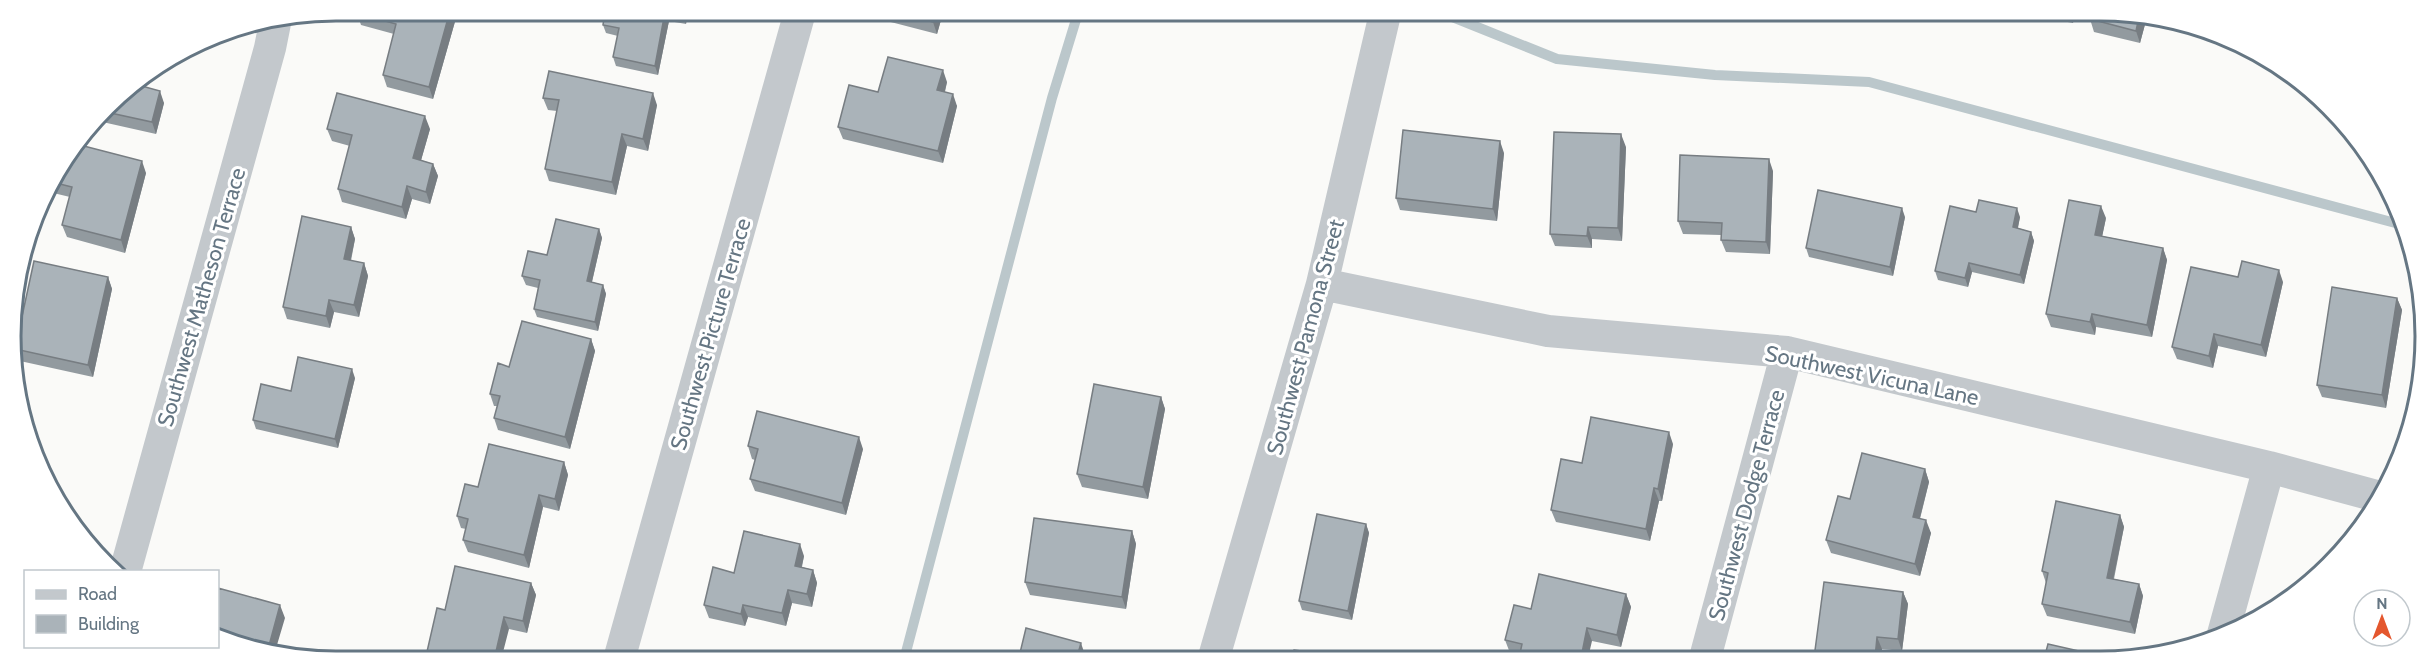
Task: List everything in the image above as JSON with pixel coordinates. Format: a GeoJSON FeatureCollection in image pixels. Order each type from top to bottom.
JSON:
{"type":"FeatureCollection","features":[{"type":"Feature","properties":{"kind":"street","name":"Southwest Picture Terrace"},"geometry":{"type":"LineString","coordinates":[[621,651],[797,21]]}},
{"type":"Feature","properties":{"kind":"street","name":"Southwest Pamona Street"},"geometry":{"type":"LineString","coordinates":[[1216,651],[1322,284],[1383,21]]}},
{"type":"Feature","properties":{"kind":"street","name":"Southwest Matheson Terrace"},"geometry":{"type":"LineString","coordinates":[[126,570],[274,27]]}},
{"type":"Feature","properties":{"kind":"street","name":"Southwest Vicuna Lane"},"geometry":{"type":"LineString","coordinates":[[1322,284],[1548,331],[1787,352],[2269,467],[2372,495]]}},
{"type":"Feature","properties":{"kind":"street","name":"Southwest Dodge Terrace"},"geometry":{"type":"LineString","coordinates":[[1707,651],[1787,352]]}},
{"type":"Feature","properties":{"kind":"street"},"geometry":{"type":"LineString","coordinates":[[2225,625],[2269,467]]}},
{"type":"Feature","properties":{"kind":"building"},"geometry":{"type":"Polygon","coordinates":[[[385,21],[447,21],[429,87],[383,75],[396,24],[385,21]]]}},
{"type":"Feature","properties":{"kind":"building"},"geometry":{"type":"Polygon","coordinates":[[[604,21],[663,21],[655,66],[613,57],[619,28],[603,25],[604,21]]]}},
{"type":"Feature","properties":{"kind":"building"},"geometry":{"type":"Polygon","coordinates":[[[2098,21],[2138,24],[2136,31],[2098,21]]]}},
{"type":"Feature","properties":{"kind":"building"},"geometry":{"type":"Polygon","coordinates":[[[888,57],[943,70],[937,90],[953,94],[938,151],[838,127],[849,85],[878,92],[888,57]]]}},
{"type":"Feature","properties":{"kind":"building"},"geometry":{"type":"Polygon","coordinates":[[[549,71],[653,93],[643,139],[622,134],[612,182],[545,169],[559,100],[543,98],[549,71]]]}},
{"type":"Feature","properties":{"kind":"building"},"geometry":{"type":"Polygon","coordinates":[[[143,86],[160,91],[152,122],[113,113],[143,86]]]}},
{"type":"Feature","properties":{"kind":"building"},"geometry":{"type":"Polygon","coordinates":[[[337,93],[425,116],[413,158],[433,164],[426,192],[407,186],[402,207],[338,189],[352,135],[327,129],[337,93]]]}},
{"type":"Feature","properties":{"kind":"building"},"geometry":{"type":"Polygon","coordinates":[[[1403,130],[1500,141],[1493,209],[1396,198],[1403,130]]]}},
{"type":"Feature","properties":{"kind":"building"},"geometry":{"type":"Polygon","coordinates":[[[1554,132],[1621,134],[1618,228],[1588,227],[1587,236],[1550,234],[1554,132]]]}},
{"type":"Feature","properties":{"kind":"building"},"geometry":{"type":"Polygon","coordinates":[[[84,146],[142,161],[121,240],[62,225],[72,187],[60,184],[84,146]]]}},
{"type":"Feature","properties":{"kind":"building"},"geometry":{"type":"Polygon","coordinates":[[[1680,155],[1769,159],[1766,242],[1721,240],[1722,223],[1678,221],[1680,155]]]}},
{"type":"Feature","properties":{"kind":"building"},"geometry":{"type":"Polygon","coordinates":[[[1818,190],[1902,208],[1890,267],[1806,248],[1818,190]]]}},
{"type":"Feature","properties":{"kind":"building"},"geometry":{"type":"Polygon","coordinates":[[[1979,200],[2017,208],[2013,227],[2031,232],[2020,275],[1969,263],[1965,278],[1935,271],[1950,206],[1976,212],[1979,200]]]}},
{"type":"Feature","properties":{"kind":"building"},"geometry":{"type":"Polygon","coordinates":[[[2069,200],[2101,206],[2095,235],[2163,248],[2147,325],[2092,314],[2090,322],[2046,314],[2069,200]]]}},
{"type":"Feature","properties":{"kind":"building"},"geometry":{"type":"Polygon","coordinates":[[[302,216],[351,227],[344,259],[364,263],[354,305],[329,300],[326,316],[283,307],[302,216]]]}},
{"type":"Feature","properties":{"kind":"building"},"geometry":{"type":"Polygon","coordinates":[[[556,219],[599,229],[587,281],[603,285],[595,322],[534,309],[540,280],[522,276],[528,251],[547,255],[556,219]]]}},
{"type":"Feature","properties":{"kind":"building"},"geometry":{"type":"Polygon","coordinates":[[[34,261],[108,277],[88,365],[22,350],[22,317],[34,261]]]}},
{"type":"Feature","properties":{"kind":"building"},"geometry":{"type":"Polygon","coordinates":[[[2242,261],[2279,270],[2261,345],[2214,334],[2209,356],[2172,347],[2191,267],[2238,277],[2242,261]]]}},
{"type":"Feature","properties":{"kind":"building"},"geometry":{"type":"Polygon","coordinates":[[[2332,287],[2397,298],[2382,395],[2317,385],[2332,287]]]}},
{"type":"Feature","properties":{"kind":"building"},"geometry":{"type":"Polygon","coordinates":[[[522,321],[591,339],[565,437],[494,418],[500,396],[490,394],[498,363],[509,367],[522,321]]]}},
{"type":"Feature","properties":{"kind":"building"},"geometry":{"type":"Polygon","coordinates":[[[298,357],[352,369],[335,439],[253,420],[261,384],[291,391],[298,357]]]}},
{"type":"Feature","properties":{"kind":"building"},"geometry":{"type":"Polygon","coordinates":[[[1094,384],[1161,397],[1143,487],[1077,474],[1094,384]]]}},
{"type":"Feature","properties":{"kind":"building"},"geometry":{"type":"Polygon","coordinates":[[[757,411],[859,437],[842,503],[750,479],[758,449],[748,446],[757,411]]]}},
{"type":"Feature","properties":{"kind":"building"},"geometry":{"type":"Polygon","coordinates":[[[1591,417],[1669,432],[1658,489],[1654,488],[1646,529],[1551,510],[1561,459],[1582,463],[1591,417]]]}},
{"type":"Feature","properties":{"kind":"building"},"geometry":{"type":"Polygon","coordinates":[[[489,444],[564,462],[555,499],[539,495],[524,555],[463,540],[468,519],[457,516],[465,484],[478,487],[489,444]]]}},
{"type":"Feature","properties":{"kind":"building"},"geometry":{"type":"Polygon","coordinates":[[[1862,453],[1925,469],[1913,517],[1926,520],[1915,564],[1826,540],[1838,496],[1850,499],[1862,453]]]}},
{"type":"Feature","properties":{"kind":"building"},"geometry":{"type":"Polygon","coordinates":[[[2056,501],[2120,515],[2107,578],[2139,584],[2130,622],[2042,604],[2048,573],[2042,571],[2056,501]]]}},
{"type":"Feature","properties":{"kind":"building"},"geometry":{"type":"Polygon","coordinates":[[[1317,514],[1366,524],[1348,611],[1299,601],[1317,514]]]}},
{"type":"Feature","properties":{"kind":"building"},"geometry":{"type":"Polygon","coordinates":[[[1034,518],[1132,531],[1122,597],[1025,582],[1034,518]]]}},
{"type":"Feature","properties":{"kind":"building"},"geometry":{"type":"Polygon","coordinates":[[[744,531],[800,544],[795,566],[813,570],[807,594],[788,590],[782,613],[743,605],[741,614],[704,605],[713,567],[734,573],[744,531]]]}},
{"type":"Feature","properties":{"kind":"building"},"geometry":{"type":"Polygon","coordinates":[[[455,566],[531,583],[523,621],[504,617],[496,651],[427,651],[437,608],[445,610],[455,566]]]}},
{"type":"Feature","properties":{"kind":"building"},"geometry":{"type":"Polygon","coordinates":[[[1539,574],[1626,594],[1617,635],[1587,628],[1582,651],[1520,651],[1522,644],[1505,640],[1514,605],[1531,609],[1539,574]]]}},
{"type":"Feature","properties":{"kind":"building"},"geometry":{"type":"Polygon","coordinates":[[[1824,582],[1903,592],[1898,639],[1877,637],[1876,651],[1815,651],[1824,582]]]}},
{"type":"Feature","properties":{"kind":"building"},"geometry":{"type":"Polygon","coordinates":[[[219,588],[280,605],[270,644],[219,628],[219,588]]]}},
{"type":"Feature","properties":{"kind":"building"},"geometry":{"type":"Polygon","coordinates":[[[1026,628],[1081,643],[1079,651],[1020,651],[1026,628]]]}},
{"type":"Feature","properties":{"kind":"building"},"geometry":{"type":"Polygon","coordinates":[[[2048,644],[2079,651],[2046,651],[2048,644]]]}},
{"type":"Feature","properties":{"kind":"waterway"},"geometry":{"type":"LineString","coordinates":[[906,651],[1052,98],[1076,21]]}},
{"type":"Feature","properties":{"kind":"waterway"},"geometry":{"type":"LineString","coordinates":[[1462,21],[1557,59],[1715,75],[1869,82],[2394,223]]}}]}
